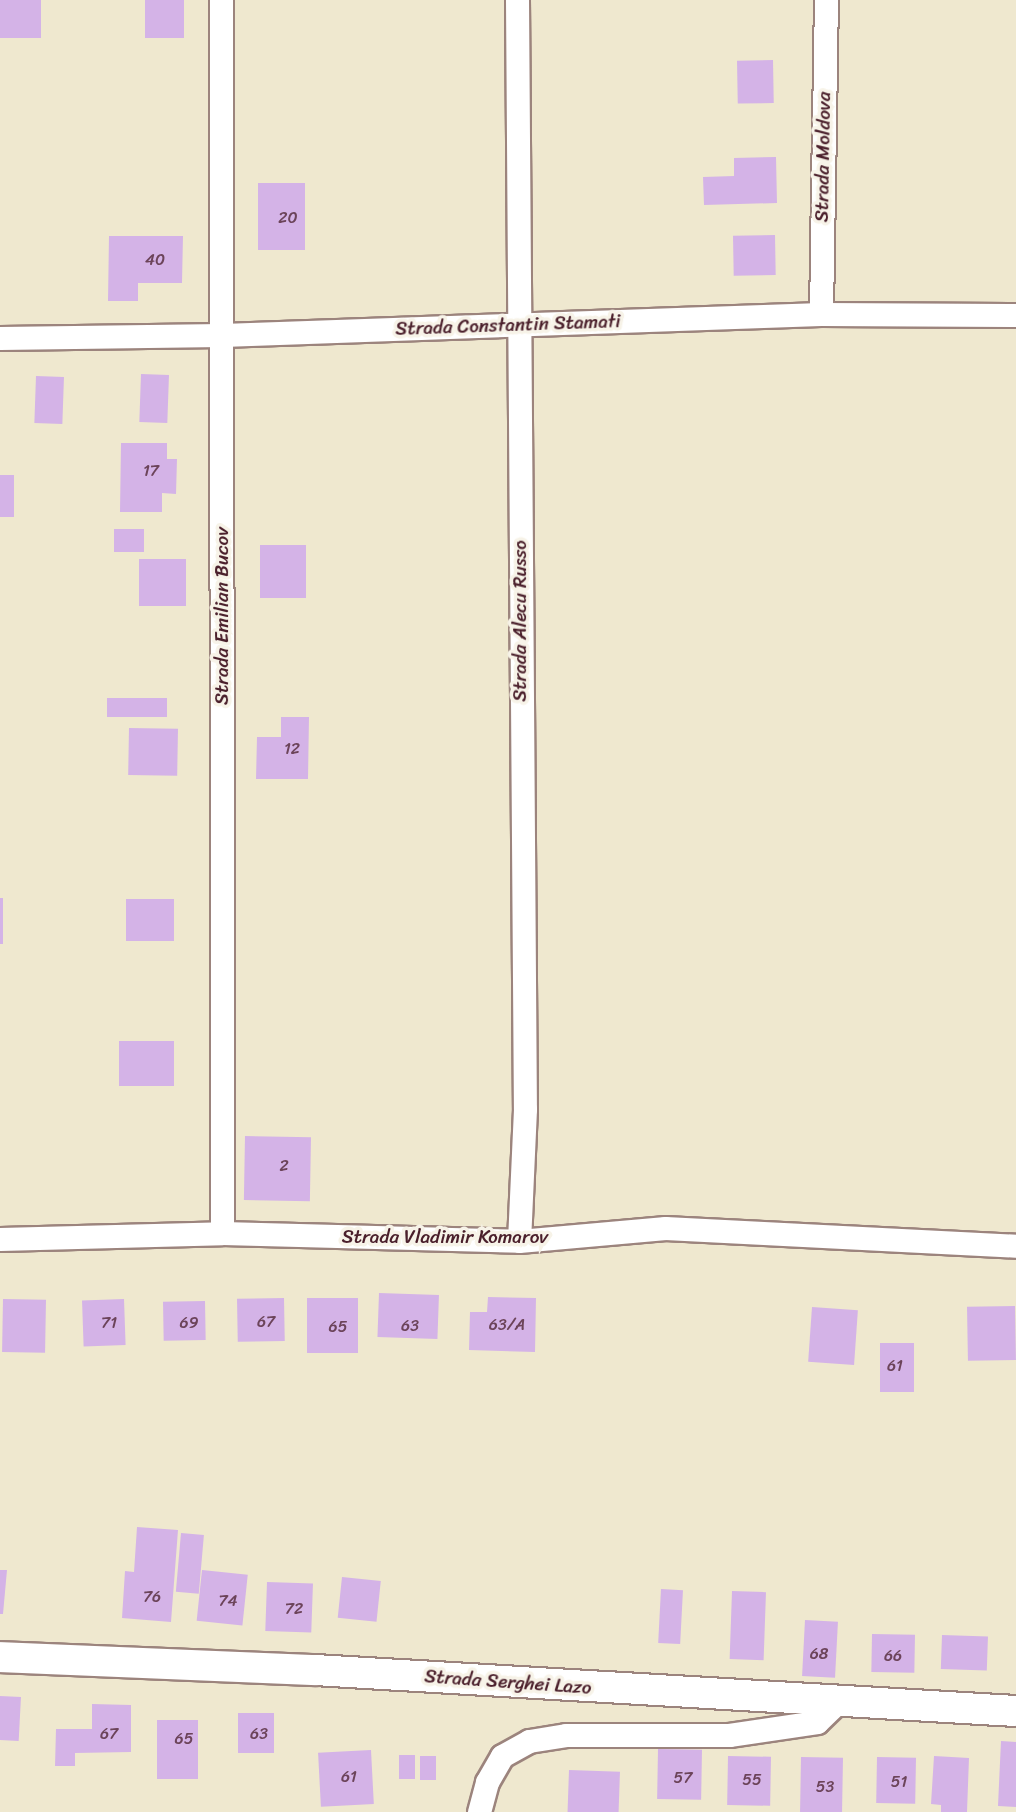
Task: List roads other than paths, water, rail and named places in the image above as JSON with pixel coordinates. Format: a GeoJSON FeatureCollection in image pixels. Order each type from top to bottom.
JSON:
{"type":"FeatureCollection","features":[{"type":"Feature","properties":{"kind":"street","name":"Strada Emilian Bucov"},"geometry":{"type":"LineString","coordinates":[[220,0],[222,1233]]}},
{"type":"Feature","properties":{"kind":"street","name":"Strada Alecu Russo"},"geometry":{"type":"LineString","coordinates":[[517,0],[525,1109],[519,1241]]}},
{"type":"Feature","properties":{"kind":"street","name":"Strada Moldova"},"geometry":{"type":"LineString","coordinates":[[821,314],[826,0]]}},
{"type":"Feature","properties":{"kind":"street","name":"Strada Constantin Stamati"},"geometry":{"type":"LineString","coordinates":[[0,338],[222,335],[821,314],[1016,315]]}},
{"type":"Feature","properties":{"kind":"street","name":"Strada Vladimir Komarov"},"geometry":{"type":"LineString","coordinates":[[0,1239],[222,1233],[519,1241],[665,1228],[1016,1246]]}},
{"type":"Feature","properties":{"kind":"street","name":"Strada Serghei Lazo"},"geometry":{"type":"LineString","coordinates":[[0,1657],[315,1670],[837,1703],[1016,1711]]}},
{"type":"Feature","properties":{"kind":"street"},"geometry":{"type":"LineString","coordinates":[[479,1812],[487,1782],[502,1756],[529,1741],[566,1735],[729,1735],[817,1723],[837,1703]]}}]}
